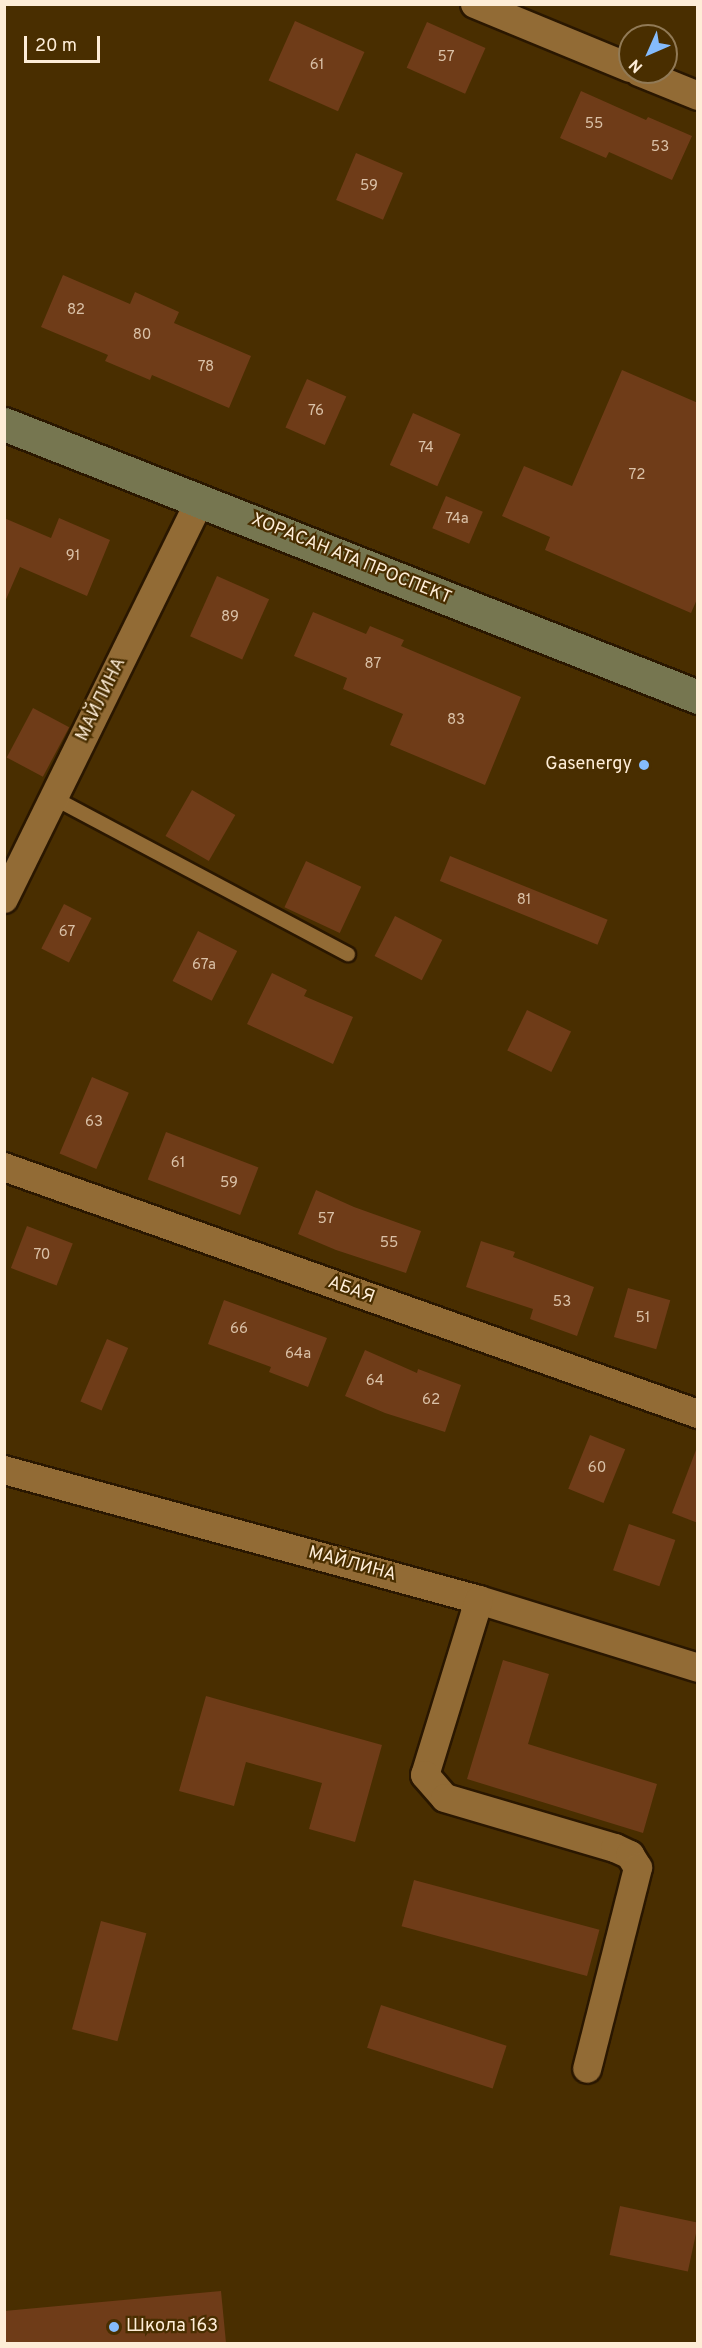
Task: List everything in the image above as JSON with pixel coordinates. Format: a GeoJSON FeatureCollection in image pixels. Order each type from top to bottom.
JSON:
{"type":"FeatureCollection","features":[{"type":"Feature","properties":{"kind":"main road","name":"ХОРАСАН АТА ПРОСПЕКТ"},"geometry":{"type":"LineString","coordinates":[[4,423],[698,697]]}},
{"type":"Feature","properties":{"kind":"street"},"geometry":{"type":"LineString","coordinates":[[475,4],[618,63]]}},
{"type":"Feature","properties":{"kind":"street"},"geometry":{"type":"LineString","coordinates":[[668,84],[698,96]]}},
{"type":"Feature","properties":{"kind":"street","name":"МАЙЛИНА"},"geometry":{"type":"LineString","coordinates":[[4,899],[200,501]]}},
{"type":"Feature","properties":{"kind":"street","name":"АБАЯ"},"geometry":{"type":"LineString","coordinates":[[4,1167],[698,1414]]}},
{"type":"Feature","properties":{"kind":"street","name":"МАЙЛИНА"},"geometry":{"type":"LineString","coordinates":[[4,1470],[479,1600],[698,1668]]}},
{"type":"Feature","properties":{"kind":"street"},"geometry":{"type":"LineString","coordinates":[[479,1600],[425,1775],[444,1798],[615,1848],[630,1855],[638,1868],[587,2068]]}},
{"type":"Feature","properties":{"kind":"lane"},"geometry":{"type":"LineString","coordinates":[[54,798],[348,954]]}},
{"type":"Feature","properties":{"kind":"building"},"geometry":{"type":"Polygon","coordinates":[[[295,21],[364,52],[338,111],[269,80],[295,21]]]}},
{"type":"Feature","properties":{"kind":"building"},"geometry":{"type":"Polygon","coordinates":[[[427,22],[485,48],[465,94],[407,68],[427,22]]]}},
{"type":"Feature","properties":{"kind":"building"},"geometry":{"type":"Polygon","coordinates":[[[581,91],[646,120],[648,117],[692,136],[672,180],[609,152],[606,158],[560,138],[581,91]]]}},
{"type":"Feature","properties":{"kind":"building"},"geometry":{"type":"Polygon","coordinates":[[[356,153],[403,173],[383,220],[336,200],[356,153]]]}},
{"type":"Feature","properties":{"kind":"building"},"geometry":{"type":"Polygon","coordinates":[[[63,275],[130,304],[135,292],[179,312],[174,323],[251,356],[229,408],[152,375],[150,380],[105,361],[108,355],[41,327],[63,275]]]}},
{"type":"Feature","properties":{"kind":"building"},"geometry":{"type":"Polygon","coordinates":[[[622,370],[698,403],[698,597],[691,613],[545,550],[550,537],[502,516],[524,466],[572,486],[622,370]]]}},
{"type":"Feature","properties":{"kind":"building"},"geometry":{"type":"Polygon","coordinates":[[[307,379],[346,396],[325,445],[285,427],[307,379]]]}},
{"type":"Feature","properties":{"kind":"building"},"geometry":{"type":"Polygon","coordinates":[[[413,413],[461,434],[437,486],[390,465],[413,413]]]}},
{"type":"Feature","properties":{"kind":"building"},"geometry":{"type":"Polygon","coordinates":[[[446,496],[483,512],[469,544],[432,528],[446,496]]]}},
{"type":"Feature","properties":{"kind":"building"},"geometry":{"type":"Polygon","coordinates":[[[4,518],[51,538],[59,518],[110,540],[87,596],[20,567],[4,604],[4,518]]]}},
{"type":"Feature","properties":{"kind":"building"},"geometry":{"type":"Polygon","coordinates":[[[217,576],[269,599],[242,659],[190,636],[217,576]]]}},
{"type":"Feature","properties":{"kind":"building"},"geometry":{"type":"Polygon","coordinates":[[[313,612],[366,634],[370,626],[404,640],[401,646],[521,697],[485,785],[390,745],[403,714],[343,689],[347,678],[294,656],[313,612]]]}},
{"type":"Feature","properties":{"kind":"building"},"geometry":{"type":"Polygon","coordinates":[[[33,708],[69,727],[43,777],[7,757],[33,708]]]}},
{"type":"Feature","properties":{"kind":"building"},"geometry":{"type":"Polygon","coordinates":[[[192,790],[235,815],[209,861],[166,836],[192,790]]]}},
{"type":"Feature","properties":{"kind":"building"},"geometry":{"type":"Polygon","coordinates":[[[450,856],[608,920],[598,945],[440,881],[450,856]]]}},
{"type":"Feature","properties":{"kind":"building"},"geometry":{"type":"Polygon","coordinates":[[[306,861],[361,887],[340,933],[284,907],[306,861]]]}},
{"type":"Feature","properties":{"kind":"building"},"geometry":{"type":"Polygon","coordinates":[[[64,904],[92,918],[69,963],[41,949],[64,904]]]}},
{"type":"Feature","properties":{"kind":"building"},"geometry":{"type":"Polygon","coordinates":[[[395,916],[442,940],[422,980],[375,956],[395,916]]]}},
{"type":"Feature","properties":{"kind":"building"},"geometry":{"type":"Polygon","coordinates":[[[198,931],[237,951],[212,1001],[173,981],[198,931]]]}},
{"type":"Feature","properties":{"kind":"building"},"geometry":{"type":"Polygon","coordinates":[[[272,973],[307,990],[304,996],[353,1017],[333,1064],[247,1024],[272,973]]]}},
{"type":"Feature","properties":{"kind":"building"},"geometry":{"type":"Polygon","coordinates":[[[527,1010],[571,1031],[551,1072],[507,1050],[527,1010]]]}},
{"type":"Feature","properties":{"kind":"building"},"geometry":{"type":"Polygon","coordinates":[[[92,1077],[129,1093],[96,1169],[60,1153],[92,1077]]]}},
{"type":"Feature","properties":{"kind":"building"},"geometry":{"type":"Polygon","coordinates":[[[166,1132],[258,1167],[240,1215],[148,1180],[166,1132]]]}},
{"type":"Feature","properties":{"kind":"building"},"geometry":{"type":"Polygon","coordinates":[[[316,1190],[354,1207],[421,1231],[406,1273],[336,1250],[298,1234],[316,1190]]]}},
{"type":"Feature","properties":{"kind":"building"},"geometry":{"type":"Polygon","coordinates":[[[27,1226],[73,1244],[57,1286],[11,1268],[27,1226]]]}},
{"type":"Feature","properties":{"kind":"building"},"geometry":{"type":"Polygon","coordinates":[[[481,1241],[515,1252],[513,1257],[594,1287],[577,1336],[530,1319],[533,1309],[466,1287],[481,1241]]]}},
{"type":"Feature","properties":{"kind":"building"},"geometry":{"type":"Polygon","coordinates":[[[628,1288],[670,1300],[656,1349],[614,1337],[628,1288]]]}},
{"type":"Feature","properties":{"kind":"building"},"geometry":{"type":"Polygon","coordinates":[[[224,1300],[327,1338],[308,1387],[269,1372],[271,1367],[208,1344],[224,1300]]]}},
{"type":"Feature","properties":{"kind":"building"},"geometry":{"type":"Polygon","coordinates":[[[107,1339],[128,1348],[102,1411],[80,1402],[107,1339]]]}},
{"type":"Feature","properties":{"kind":"building"},"geometry":{"type":"Polygon","coordinates":[[[365,1350],[417,1373],[418,1369],[461,1385],[445,1432],[385,1413],[345,1396],[365,1350]]]}},
{"type":"Feature","properties":{"kind":"building"},"geometry":{"type":"Polygon","coordinates":[[[590,1435],[625,1449],[604,1503],[568,1489],[590,1435]]]}},
{"type":"Feature","properties":{"kind":"building"},"geometry":{"type":"Polygon","coordinates":[[[696,1450],[698,1450],[698,1523],[672,1513],[696,1450]]]}},
{"type":"Feature","properties":{"kind":"building"},"geometry":{"type":"Polygon","coordinates":[[[629,1524],[675,1540],[659,1586],[613,1570],[629,1524]]]}},
{"type":"Feature","properties":{"kind":"building"},"geometry":{"type":"Polygon","coordinates":[[[503,1660],[549,1674],[528,1744],[657,1784],[643,1833],[467,1779],[503,1660]]]}},
{"type":"Feature","properties":{"kind":"building"},"geometry":{"type":"Polygon","coordinates":[[[206,1696],[382,1745],[355,1842],[309,1829],[322,1783],[246,1762],[234,1806],[179,1791],[206,1696]]]}},
{"type":"Feature","properties":{"kind":"building"},"geometry":{"type":"Polygon","coordinates":[[[414,1880],[599,1930],[587,1976],[402,1926],[414,1880]]]}},
{"type":"Feature","properties":{"kind":"building"},"geometry":{"type":"Polygon","coordinates":[[[101,1921],[146,1933],[117,2041],[72,2029],[101,1921]]]}},
{"type":"Feature","properties":{"kind":"building"},"geometry":{"type":"Polygon","coordinates":[[[381,2005],[507,2046],[493,2089],[367,2048],[381,2005]]]}},
{"type":"Feature","properties":{"kind":"building"},"geometry":{"type":"Polygon","coordinates":[[[620,2206],[698,2223],[688,2272],[610,2255],[620,2206]]]}},
{"type":"Feature","properties":{"kind":"building","name":"Школа 163"},"geometry":{"type":"Polygon","coordinates":[[[221,2291],[226,2343],[4,2343],[4,2311],[221,2291]]]}},
{"type":"Feature","properties":{"kind":"place","name":"Gasenergy"},"geometry":{"type":"Point","coordinates":[644,765]}},
{"type":"Feature","properties":{"kind":"place","name":"Школа 163"},"geometry":{"type":"Point","coordinates":[114,2327]}}]}
